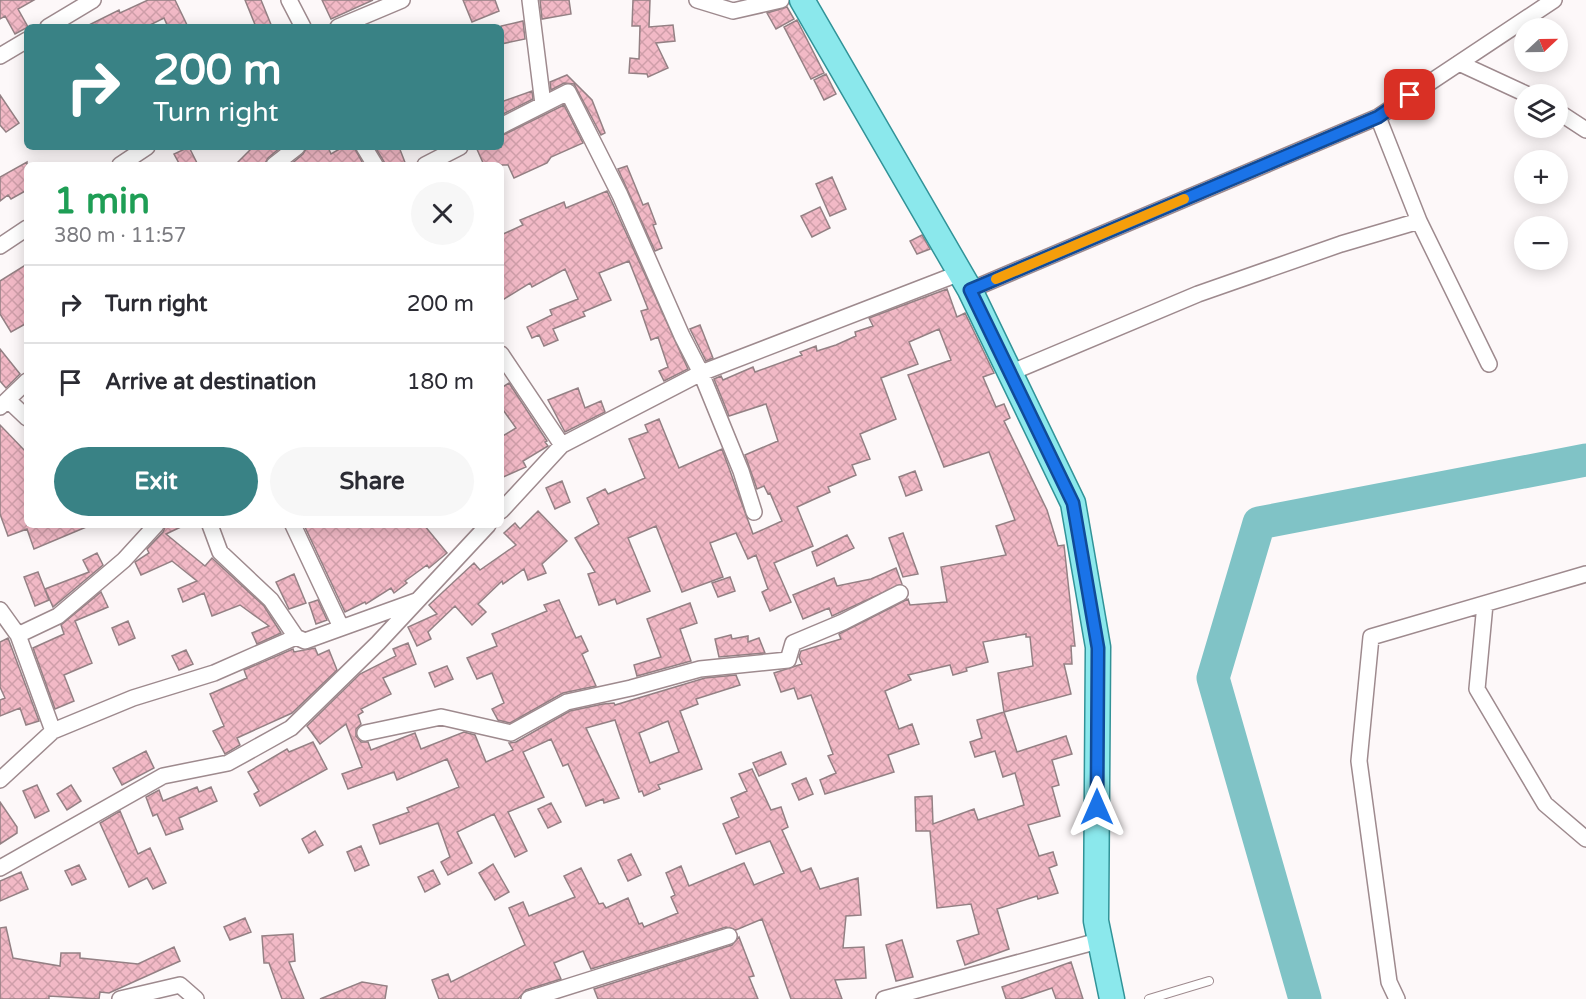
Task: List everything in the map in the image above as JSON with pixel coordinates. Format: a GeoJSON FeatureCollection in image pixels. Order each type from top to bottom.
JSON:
{"type":"FeatureCollection","features":[{"type":"Feature","properties":{"kind":"main road"},"geometry":{"type":"LineString","coordinates":[[802,0],[965,282],[1073,503],[1098,648],[1096,921],[1098,941],[1112,999]]}},
{"type":"Feature","properties":{"kind":"street"},"geometry":{"type":"LineString","coordinates":[[53,24],[93,0]]}},
{"type":"Feature","properties":{"kind":"street"},"geometry":{"type":"LineString","coordinates":[[289,0],[301,24]]}},
{"type":"Feature","properties":{"kind":"street"},"geometry":{"type":"LineString","coordinates":[[345,24],[402,0]]}},
{"type":"Feature","properties":{"kind":"street"},"geometry":{"type":"LineString","coordinates":[[530,0],[543,104]]}},
{"type":"Feature","properties":{"kind":"street"},"geometry":{"type":"LineString","coordinates":[[697,0],[733,11],[781,0]]}},
{"type":"Feature","properties":{"kind":"street"},"geometry":{"type":"LineString","coordinates":[[504,508],[562,445],[702,373],[965,282],[1378,117],[1554,0]]}},
{"type":"Feature","properties":{"kind":"street"},"geometry":{"type":"LineString","coordinates":[[0,56],[24,42]]}},
{"type":"Feature","properties":{"kind":"street"},"geometry":{"type":"LineString","coordinates":[[1459,63],[1514,88]]}},
{"type":"Feature","properties":{"kind":"street"},"geometry":{"type":"LineString","coordinates":[[504,124],[568,92],[620,195],[682,336],[702,373],[741,471],[754,512]]}},
{"type":"Feature","properties":{"kind":"street"},"geometry":{"type":"LineString","coordinates":[[1378,117],[1419,221],[1488,364]]}},
{"type":"Feature","properties":{"kind":"street"},"geometry":{"type":"LineString","coordinates":[[1568,118],[1586,130]]}},
{"type":"Feature","properties":{"kind":"street"},"geometry":{"type":"LineString","coordinates":[[124,162],[142,150]]}},
{"type":"Feature","properties":{"kind":"street"},"geometry":{"type":"LineString","coordinates":[[278,162],[293,150]]}},
{"type":"Feature","properties":{"kind":"street"},"geometry":{"type":"LineString","coordinates":[[431,162],[454,150]]}},
{"type":"Feature","properties":{"kind":"street"},"geometry":{"type":"LineString","coordinates":[[1010,373],[1198,294],[1341,244],[1419,221]]}},
{"type":"Feature","properties":{"kind":"street"},"geometry":{"type":"LineString","coordinates":[[0,246],[24,230]]}},
{"type":"Feature","properties":{"kind":"street"},"geometry":{"type":"LineString","coordinates":[[504,358],[562,445]]}},
{"type":"Feature","properties":{"kind":"street"},"geometry":{"type":"LineString","coordinates":[[24,384],[4,404],[24,416]]}},
{"type":"Feature","properties":{"kind":"street"},"geometry":{"type":"LineString","coordinates":[[18,635],[58,616],[124,560],[153,528]]}},
{"type":"Feature","properties":{"kind":"street"},"geometry":{"type":"LineString","coordinates":[[211,528],[220,552],[271,600],[296,637],[305,640],[418,600]]}},
{"type":"Feature","properties":{"kind":"street"},"geometry":{"type":"LineString","coordinates":[[294,528],[341,627]]}},
{"type":"Feature","properties":{"kind":"street"},"geometry":{"type":"LineString","coordinates":[[0,868],[163,776],[228,763],[291,728],[418,600],[485,528]]}},
{"type":"Feature","properties":{"kind":"street"},"geometry":{"type":"LineString","coordinates":[[1397,999],[1389,982],[1359,761],[1371,637],[1586,574]]}},
{"type":"Feature","properties":{"kind":"street"},"geometry":{"type":"LineString","coordinates":[[365,733],[441,717],[511,733],[567,702],[631,688],[700,669],[788,660],[793,643],[843,622],[900,593]]}},
{"type":"Feature","properties":{"kind":"street"},"geometry":{"type":"LineString","coordinates":[[1485,604],[1477,689],[1545,804],[1586,839]]}},
{"type":"Feature","properties":{"kind":"street"},"geometry":{"type":"LineString","coordinates":[[0,610],[18,635],[53,731]]}},
{"type":"Feature","properties":{"kind":"street"},"geometry":{"type":"LineString","coordinates":[[0,780],[53,731],[133,698],[214,673],[296,637]]}},
{"type":"Feature","properties":{"kind":"street"},"geometry":{"type":"LineString","coordinates":[[529,999],[729,936]]}},
{"type":"Feature","properties":{"kind":"street"},"geometry":{"type":"LineString","coordinates":[[884,999],[1098,941]]}},
{"type":"Feature","properties":{"kind":"street"},"geometry":{"type":"LineString","coordinates":[[120,999],[180,985],[196,999]]}},
{"type":"Feature","properties":{"kind":"lane"},"geometry":{"type":"LineString","coordinates":[[1149,999],[1209,981]]}},
{"type":"Feature","properties":{"kind":"building"},"geometry":{"type":"Polygon","coordinates":[[[0,0],[34,0],[18,9],[26,24],[24,24],[24,29],[15,34],[5,16],[0,19],[0,0]]]}},
{"type":"Feature","properties":{"kind":"building"},"geometry":{"type":"Polygon","coordinates":[[[148,0],[175,0],[187,24],[167,24],[164,18],[152,24],[91,24],[119,10],[120,13],[148,0]]]}},
{"type":"Feature","properties":{"kind":"building"},"geometry":{"type":"Polygon","coordinates":[[[245,0],[261,0],[271,24],[255,24],[245,0]]]}},
{"type":"Feature","properties":{"kind":"building"},"geometry":{"type":"Polygon","coordinates":[[[322,0],[373,0],[331,19],[322,0]]]}},
{"type":"Feature","properties":{"kind":"building"},"geometry":{"type":"Polygon","coordinates":[[[463,0],[495,0],[499,11],[472,22],[463,0]]]}},
{"type":"Feature","properties":{"kind":"building"},"geometry":{"type":"Polygon","coordinates":[[[540,0],[569,0],[571,14],[542,19],[540,0]]]}},
{"type":"Feature","properties":{"kind":"building"},"geometry":{"type":"Polygon","coordinates":[[[633,0],[650,0],[649,27],[673,25],[675,41],[656,43],[668,68],[648,77],[647,74],[629,73],[630,58],[639,59],[640,26],[632,26],[633,0]]]}},
{"type":"Feature","properties":{"kind":"building"},"geometry":{"type":"Polygon","coordinates":[[[787,7],[794,19],[776,29],[767,13],[787,7]]]}},
{"type":"Feature","properties":{"kind":"building"},"geometry":{"type":"Polygon","coordinates":[[[797,20],[824,73],[811,79],[784,27],[797,20]]]}},
{"type":"Feature","properties":{"kind":"building"},"geometry":{"type":"Polygon","coordinates":[[[523,21],[525,39],[504,43],[504,25],[523,21]]]}},
{"type":"Feature","properties":{"kind":"building"},"geometry":{"type":"Polygon","coordinates":[[[826,74],[836,94],[824,100],[814,80],[826,74]]]}},
{"type":"Feature","properties":{"kind":"building"},"geometry":{"type":"Polygon","coordinates":[[[567,75],[592,100],[605,133],[601,135],[574,84],[564,83],[551,90],[550,82],[567,75]]]}},
{"type":"Feature","properties":{"kind":"building"},"geometry":{"type":"Polygon","coordinates":[[[532,91],[533,99],[504,114],[504,101],[532,91]]]}},
{"type":"Feature","properties":{"kind":"building"},"geometry":{"type":"Polygon","coordinates":[[[0,95],[19,123],[6,132],[0,125],[0,95]]]}},
{"type":"Feature","properties":{"kind":"building"},"geometry":{"type":"Polygon","coordinates":[[[564,105],[583,143],[551,157],[547,163],[514,178],[508,165],[504,165],[504,162],[483,162],[477,150],[504,150],[504,135],[564,105]]]}},
{"type":"Feature","properties":{"kind":"building"},"geometry":{"type":"Polygon","coordinates":[[[183,150],[190,150],[196,162],[178,162],[174,154],[183,150]]]}},
{"type":"Feature","properties":{"kind":"building"},"geometry":{"type":"Polygon","coordinates":[[[250,150],[277,150],[266,162],[238,162],[250,150]]]}},
{"type":"Feature","properties":{"kind":"building"},"geometry":{"type":"Polygon","coordinates":[[[305,150],[329,150],[331,154],[338,150],[356,150],[362,162],[294,162],[305,150]]]}},
{"type":"Feature","properties":{"kind":"building"},"geometry":{"type":"Polygon","coordinates":[[[377,150],[400,150],[405,162],[384,162],[377,150]]]}},
{"type":"Feature","properties":{"kind":"building"},"geometry":{"type":"Polygon","coordinates":[[[24,164],[24,192],[11,199],[8,195],[0,201],[0,177],[24,164]]]}},
{"type":"Feature","properties":{"kind":"building"},"geometry":{"type":"Polygon","coordinates":[[[627,166],[643,205],[648,203],[656,224],[653,225],[662,248],[655,251],[618,169],[627,166]]]}},
{"type":"Feature","properties":{"kind":"building"},"geometry":{"type":"Polygon","coordinates":[[[832,177],[846,209],[830,216],[816,184],[832,177]]]}},
{"type":"Feature","properties":{"kind":"building"},"geometry":{"type":"Polygon","coordinates":[[[607,191],[688,369],[664,381],[659,371],[668,367],[658,337],[651,340],[641,311],[648,309],[629,261],[599,273],[611,300],[583,312],[585,316],[553,329],[558,340],[544,346],[539,335],[532,338],[527,327],[552,315],[550,310],[578,299],[565,269],[532,287],[530,283],[504,299],[504,234],[523,225],[520,220],[564,202],[566,208],[607,191]]]}},
{"type":"Feature","properties":{"kind":"building"},"geometry":{"type":"Polygon","coordinates":[[[820,207],[830,228],[812,237],[801,216],[820,207]]]}},
{"type":"Feature","properties":{"kind":"building"},"geometry":{"type":"Polygon","coordinates":[[[922,235],[930,249],[917,254],[910,241],[922,235]]]}},
{"type":"Feature","properties":{"kind":"building"},"geometry":{"type":"Polygon","coordinates":[[[24,266],[24,325],[11,332],[0,314],[0,281],[24,266]]]}},
{"type":"Feature","properties":{"kind":"building"},"geometry":{"type":"Polygon","coordinates":[[[947,289],[957,317],[965,313],[994,373],[983,377],[996,407],[1004,404],[1010,418],[1004,421],[1047,510],[1058,546],[1064,545],[1075,646],[1071,646],[1072,664],[1064,664],[1071,694],[1004,712],[998,673],[1033,666],[1030,637],[1026,637],[1026,634],[983,642],[988,662],[966,668],[967,671],[953,675],[950,665],[908,675],[911,680],[885,691],[899,729],[912,724],[919,744],[888,755],[894,772],[825,794],[820,780],[836,773],[828,756],[833,754],[811,695],[798,699],[794,688],[781,692],[774,673],[802,664],[799,657],[801,651],[841,639],[839,634],[908,599],[910,605],[947,602],[941,567],[1006,555],[996,526],[1015,520],[989,452],[944,467],[908,375],[951,360],[939,329],[909,342],[918,364],[881,378],[896,419],[860,434],[870,459],[852,465],[856,475],[828,487],[830,492],[797,507],[813,546],[774,563],[791,602],[770,611],[762,592],[768,589],[756,555],[748,559],[736,533],[710,543],[723,577],[682,592],[656,526],[628,538],[650,591],[617,604],[615,599],[599,605],[588,574],[595,572],[575,538],[599,524],[587,498],[605,489],[608,494],[645,478],[629,439],[648,432],[645,425],[659,419],[679,468],[722,449],[753,534],[782,521],[770,493],[768,494],[764,486],[757,489],[745,455],[778,441],[766,404],[729,416],[714,379],[721,376],[723,380],[753,367],[755,372],[802,355],[800,352],[816,346],[817,351],[836,345],[856,336],[855,332],[873,326],[869,318],[947,289]]]}},
{"type":"Feature","properties":{"kind":"building"},"geometry":{"type":"Polygon","coordinates":[[[700,325],[713,358],[706,361],[690,329],[700,325]]]}},
{"type":"Feature","properties":{"kind":"building"},"geometry":{"type":"Polygon","coordinates":[[[0,349],[20,374],[6,388],[0,381],[0,349]]]}},
{"type":"Feature","properties":{"kind":"building"},"geometry":{"type":"Polygon","coordinates":[[[509,383],[548,446],[523,461],[526,467],[504,477],[504,435],[516,428],[504,411],[504,386],[509,383]]]}},
{"type":"Feature","properties":{"kind":"building"},"geometry":{"type":"Polygon","coordinates":[[[578,388],[585,408],[601,401],[605,412],[565,432],[548,400],[578,388]]]}},
{"type":"Feature","properties":{"kind":"building"},"geometry":{"type":"Polygon","coordinates":[[[0,425],[24,450],[24,528],[84,528],[34,549],[27,529],[8,536],[0,514],[0,425]]]}},
{"type":"Feature","properties":{"kind":"building"},"geometry":{"type":"Polygon","coordinates":[[[915,471],[922,490],[906,496],[899,477],[915,471]]]}},
{"type":"Feature","properties":{"kind":"building"},"geometry":{"type":"Polygon","coordinates":[[[562,481],[570,502],[555,509],[546,488],[562,481]]]}},
{"type":"Feature","properties":{"kind":"building"},"geometry":{"type":"Polygon","coordinates":[[[538,511],[567,541],[542,564],[546,573],[528,580],[524,569],[503,584],[502,581],[478,604],[486,612],[472,625],[455,606],[428,632],[431,639],[417,646],[408,627],[437,614],[429,605],[474,563],[480,570],[516,545],[504,533],[515,523],[520,529],[538,511]]]}},
{"type":"Feature","properties":{"kind":"building"},"geometry":{"type":"Polygon","coordinates":[[[165,528],[179,528],[166,534],[205,566],[212,558],[264,606],[281,633],[257,644],[252,633],[269,626],[240,605],[212,616],[204,593],[183,602],[178,589],[197,581],[172,561],[141,575],[135,562],[149,553],[147,549],[165,528]]]}},
{"type":"Feature","properties":{"kind":"building"},"geometry":{"type":"Polygon","coordinates":[[[305,528],[426,528],[447,553],[429,568],[427,565],[405,581],[407,583],[394,593],[391,588],[366,604],[365,602],[345,612],[305,528]]]}},
{"type":"Feature","properties":{"kind":"building"},"geometry":{"type":"Polygon","coordinates":[[[903,533],[918,574],[903,577],[889,538],[903,533]]]}},
{"type":"Feature","properties":{"kind":"building"},"geometry":{"type":"Polygon","coordinates":[[[847,535],[854,548],[817,566],[812,552],[847,535]]]}},
{"type":"Feature","properties":{"kind":"building"},"geometry":{"type":"Polygon","coordinates":[[[97,553],[103,565],[53,607],[45,589],[89,572],[83,560],[97,553]]]}},
{"type":"Feature","properties":{"kind":"building"},"geometry":{"type":"Polygon","coordinates":[[[896,568],[902,584],[832,616],[829,608],[803,619],[793,595],[834,578],[837,586],[871,579],[896,568]]]}},
{"type":"Feature","properties":{"kind":"building"},"geometry":{"type":"Polygon","coordinates":[[[38,572],[49,600],[35,606],[24,577],[38,572]]]}},
{"type":"Feature","properties":{"kind":"building"},"geometry":{"type":"Polygon","coordinates":[[[294,574],[306,603],[289,609],[276,582],[294,574]]]}},
{"type":"Feature","properties":{"kind":"building"},"geometry":{"type":"Polygon","coordinates":[[[730,577],[735,591],[718,597],[712,583],[730,577]]]}},
{"type":"Feature","properties":{"kind":"building"},"geometry":{"type":"Polygon","coordinates":[[[101,592],[108,607],[75,621],[92,663],[64,675],[74,701],[55,709],[33,648],[64,634],[61,625],[101,592]]]}},
{"type":"Feature","properties":{"kind":"building"},"geometry":{"type":"Polygon","coordinates":[[[318,600],[327,620],[316,624],[309,603],[318,600]]]}},
{"type":"Feature","properties":{"kind":"building"},"geometry":{"type":"Polygon","coordinates":[[[559,600],[576,638],[581,636],[588,651],[582,654],[596,686],[563,693],[510,723],[498,720],[492,709],[504,703],[492,673],[477,679],[467,658],[497,646],[492,634],[547,611],[544,605],[559,600]]]}},
{"type":"Feature","properties":{"kind":"building"},"geometry":{"type":"Polygon","coordinates":[[[690,603],[697,623],[680,629],[691,661],[637,676],[634,665],[661,657],[647,619],[690,603]]]}},
{"type":"Feature","properties":{"kind":"building"},"geometry":{"type":"Polygon","coordinates":[[[128,621],[135,638],[119,645],[112,628],[128,621]]]}},
{"type":"Feature","properties":{"kind":"building"},"geometry":{"type":"Polygon","coordinates":[[[731,635],[732,639],[748,636],[748,642],[759,638],[765,653],[719,657],[715,639],[731,635]]]}},
{"type":"Feature","properties":{"kind":"building"},"geometry":{"type":"Polygon","coordinates":[[[8,638],[39,721],[26,725],[20,708],[0,716],[0,700],[5,698],[0,687],[0,642],[8,638]]]}},
{"type":"Feature","properties":{"kind":"building"},"geometry":{"type":"Polygon","coordinates":[[[408,643],[416,664],[383,678],[391,694],[361,709],[363,712],[358,715],[361,724],[356,729],[356,736],[361,742],[368,742],[371,750],[415,733],[421,749],[464,732],[475,735],[486,762],[513,750],[509,743],[516,742],[570,711],[603,704],[614,703],[615,705],[705,678],[736,675],[740,685],[696,699],[698,704],[680,711],[702,769],[658,785],[660,789],[644,796],[642,791],[639,792],[615,720],[586,728],[619,798],[604,803],[603,799],[586,806],[568,764],[563,766],[551,739],[523,752],[544,797],[508,812],[527,851],[515,857],[494,814],[457,832],[472,863],[448,875],[441,862],[450,857],[438,823],[380,844],[373,825],[409,812],[407,808],[459,787],[447,759],[397,780],[394,772],[348,789],[342,774],[362,767],[346,724],[320,744],[307,726],[360,674],[396,656],[393,649],[408,643]],[[668,721],[639,733],[650,763],[679,752],[668,721]]]}},
{"type":"Feature","properties":{"kind":"building"},"geometry":{"type":"Polygon","coordinates":[[[315,648],[318,655],[329,650],[337,670],[292,713],[237,738],[240,745],[225,754],[213,731],[224,726],[210,694],[247,678],[244,670],[293,649],[294,652],[315,648]]]}},
{"type":"Feature","properties":{"kind":"building"},"geometry":{"type":"Polygon","coordinates":[[[186,650],[193,664],[179,670],[172,656],[186,650]]]}},
{"type":"Feature","properties":{"kind":"building"},"geometry":{"type":"Polygon","coordinates":[[[447,666],[453,679],[435,687],[429,673],[447,666]]]}},
{"type":"Feature","properties":{"kind":"building"},"geometry":{"type":"Polygon","coordinates":[[[1004,712],[1017,752],[1066,736],[1072,754],[1052,760],[1059,785],[1052,787],[1060,816],[1028,825],[1039,856],[1053,852],[1057,865],[1049,868],[1058,893],[1038,899],[1037,896],[997,909],[1009,949],[965,965],[957,941],[979,934],[971,904],[937,908],[930,831],[916,831],[915,797],[932,796],[933,824],[974,809],[978,820],[1024,805],[1015,773],[1003,777],[995,751],[975,757],[970,742],[982,738],[977,720],[1004,712]]]}},
{"type":"Feature","properties":{"kind":"building"},"geometry":{"type":"Polygon","coordinates":[[[313,742],[327,769],[260,806],[254,794],[259,791],[248,772],[287,749],[289,752],[313,742]]]}},
{"type":"Feature","properties":{"kind":"building"},"geometry":{"type":"Polygon","coordinates":[[[146,751],[154,768],[122,785],[113,768],[146,751]]]}},
{"type":"Feature","properties":{"kind":"building"},"geometry":{"type":"Polygon","coordinates":[[[781,752],[786,764],[759,776],[753,763],[781,752]]]}},
{"type":"Feature","properties":{"kind":"building"},"geometry":{"type":"Polygon","coordinates":[[[752,769],[771,810],[781,807],[788,827],[782,830],[801,872],[811,868],[820,889],[858,878],[861,915],[846,916],[843,948],[864,947],[866,978],[835,980],[842,999],[791,999],[762,919],[736,930],[726,927],[591,969],[583,951],[554,963],[561,979],[526,990],[518,999],[439,999],[432,980],[448,974],[451,982],[525,945],[509,908],[523,902],[529,916],[575,897],[564,876],[581,868],[599,904],[603,903],[606,908],[628,898],[639,924],[642,923],[644,927],[678,913],[671,897],[675,895],[666,873],[681,866],[689,886],[744,863],[754,885],[784,873],[770,841],[736,854],[723,824],[739,817],[731,798],[747,791],[739,774],[752,769]]]}},
{"type":"Feature","properties":{"kind":"building"},"geometry":{"type":"Polygon","coordinates":[[[806,778],[813,794],[799,800],[792,784],[806,778]]]}},
{"type":"Feature","properties":{"kind":"building"},"geometry":{"type":"Polygon","coordinates":[[[37,785],[49,811],[35,818],[23,791],[37,785]]]}},
{"type":"Feature","properties":{"kind":"building"},"geometry":{"type":"Polygon","coordinates":[[[71,785],[81,801],[67,810],[57,794],[71,785]]]}},
{"type":"Feature","properties":{"kind":"building"},"geometry":{"type":"Polygon","coordinates":[[[197,787],[199,792],[211,787],[217,801],[179,818],[183,829],[166,835],[157,814],[153,816],[146,797],[159,790],[163,801],[197,787]]]}},
{"type":"Feature","properties":{"kind":"building"},"geometry":{"type":"Polygon","coordinates":[[[0,802],[17,827],[17,833],[0,844],[0,802]]]}},
{"type":"Feature","properties":{"kind":"building"},"geometry":{"type":"Polygon","coordinates":[[[551,803],[561,822],[548,828],[538,809],[551,803]]]}},
{"type":"Feature","properties":{"kind":"building"},"geometry":{"type":"Polygon","coordinates":[[[120,811],[138,854],[150,848],[166,883],[153,889],[147,878],[129,887],[100,823],[120,811]]]}},
{"type":"Feature","properties":{"kind":"building"},"geometry":{"type":"Polygon","coordinates":[[[315,831],[323,845],[309,853],[302,839],[315,831]]]}},
{"type":"Feature","properties":{"kind":"building"},"geometry":{"type":"Polygon","coordinates":[[[361,846],[369,865],[355,871],[347,852],[361,846]]]}},
{"type":"Feature","properties":{"kind":"building"},"geometry":{"type":"Polygon","coordinates":[[[631,854],[641,875],[628,881],[618,860],[631,854]]]}},
{"type":"Feature","properties":{"kind":"building"},"geometry":{"type":"Polygon","coordinates":[[[493,864],[509,892],[495,900],[479,873],[493,864]]]}},
{"type":"Feature","properties":{"kind":"building"},"geometry":{"type":"Polygon","coordinates":[[[79,865],[86,879],[72,885],[65,871],[79,865]]]}},
{"type":"Feature","properties":{"kind":"building"},"geometry":{"type":"Polygon","coordinates":[[[433,870],[440,884],[425,892],[418,877],[433,870]]]}},
{"type":"Feature","properties":{"kind":"building"},"geometry":{"type":"Polygon","coordinates":[[[21,872],[28,889],[0,901],[0,881],[21,872]]]}},
{"type":"Feature","properties":{"kind":"building"},"geometry":{"type":"Polygon","coordinates":[[[245,918],[251,932],[230,940],[224,927],[245,918]]]}},
{"type":"Feature","properties":{"kind":"building"},"geometry":{"type":"Polygon","coordinates":[[[6,927],[13,958],[60,966],[61,953],[80,953],[80,958],[138,964],[174,947],[180,961],[109,993],[100,992],[99,999],[49,996],[49,999],[0,999],[0,928],[6,927]]]}},
{"type":"Feature","properties":{"kind":"building"},"geometry":{"type":"Polygon","coordinates":[[[293,934],[295,961],[289,962],[304,999],[282,999],[269,963],[264,963],[262,936],[293,934]]]}},
{"type":"Feature","properties":{"kind":"building"},"geometry":{"type":"Polygon","coordinates":[[[739,937],[754,976],[749,977],[758,999],[598,999],[594,989],[732,945],[739,937]]]}},
{"type":"Feature","properties":{"kind":"building"},"geometry":{"type":"Polygon","coordinates":[[[902,940],[913,977],[896,981],[886,945],[902,940]]]}},
{"type":"Feature","properties":{"kind":"building"},"geometry":{"type":"Polygon","coordinates":[[[1071,962],[1083,999],[1056,999],[1052,988],[1020,999],[1006,999],[1002,987],[1071,962]]]}},
{"type":"Feature","properties":{"kind":"building"},"geometry":{"type":"Polygon","coordinates":[[[362,982],[387,986],[385,999],[320,999],[362,982]]]}},
{"type":"Feature","properties":{"kind":"waterway"},"geometry":{"type":"LineString","coordinates":[[1305,999],[1213,678],[1259,523],[1586,460]]}},
{"type":"Feature","properties":{"kind":"slow traffic"},"geometry":{"type":"LineString","coordinates":[[996,279],[1184,199]]}},
{"type":"Feature","properties":{"kind":"route"},"geometry":{"type":"LineString","coordinates":[[1097,807],[1098,648],[1073,503],[970,290],[1378,117],[1410,95]]}}]}
